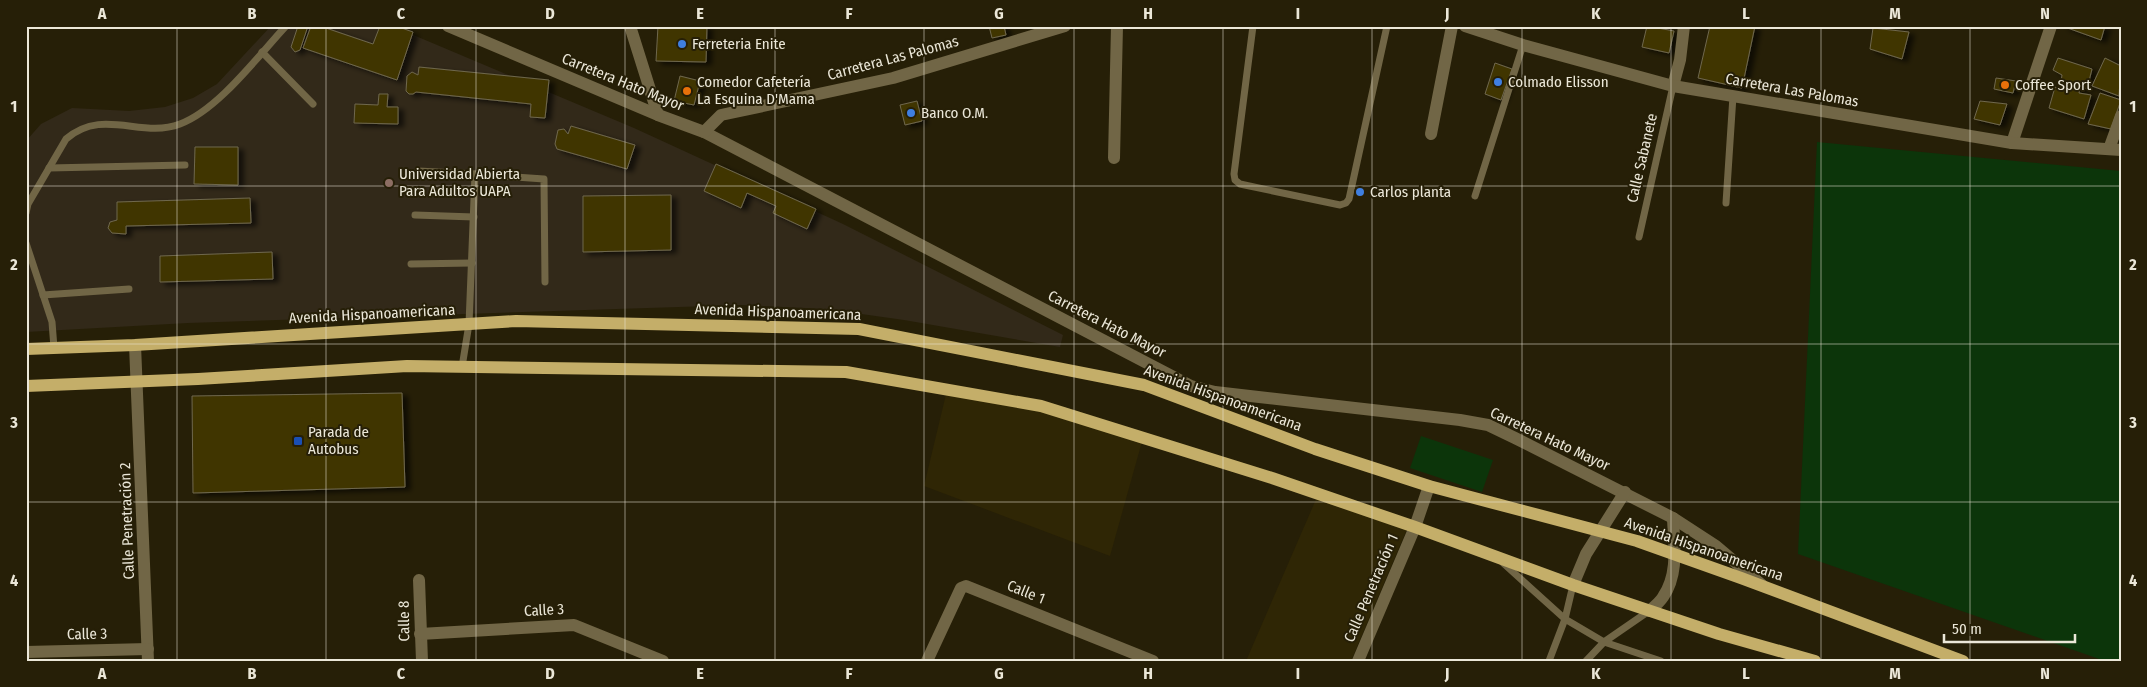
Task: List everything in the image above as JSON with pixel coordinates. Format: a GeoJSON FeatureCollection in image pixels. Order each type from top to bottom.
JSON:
{"type":"FeatureCollection","features":[{"type":"Feature","properties":{"kind":"main road","name":"Avenida Hispanoamericana"},"geometry":{"type":"LineString","coordinates":[[26,349],[135,345],[526,322],[860,330],[1144,385],[1315,449],[1429,486],[1600,530],[1675,554],[1963,661]]}},
{"type":"Feature","properties":{"kind":"main road"},"geometry":{"type":"LineString","coordinates":[[26,386],[407,366],[635,368],[855,374],[1041,406],[1272,478],[1415,527],[1573,585],[1718,634],[1814,661]]}},
{"type":"Feature","properties":{"kind":"street","name":"Carretera Hato Mayor"},"geometry":{"type":"LineString","coordinates":[[448,26],[658,116],[704,132],[1191,386],[1215,392],[1460,420],[1488,425],[1625,492],[1673,518],[1716,546],[1764,586]]}},
{"type":"Feature","properties":{"kind":"street"},"geometry":{"type":"LineString","coordinates":[[630,26],[658,116]]}},
{"type":"Feature","properties":{"kind":"street","name":"Carretera Las Palomas"},"geometry":{"type":"LineString","coordinates":[[704,132],[721,115],[893,78],[1065,26]]}},
{"type":"Feature","properties":{"kind":"street"},"geometry":{"type":"LineString","coordinates":[[1114,158],[1117,26]]}},
{"type":"Feature","properties":{"kind":"street"},"geometry":{"type":"LineString","coordinates":[[1430,134],[1452,26]]}},
{"type":"Feature","properties":{"kind":"street","name":"Carretera Las Palomas"},"geometry":{"type":"LineString","coordinates":[[1465,26],[1524,45],[1673,86],[2012,143],[2115,150]]}},
{"type":"Feature","properties":{"kind":"street"},"geometry":{"type":"LineString","coordinates":[[1673,86],[1680,60],[1684,26]]}},
{"type":"Feature","properties":{"kind":"street"},"geometry":{"type":"LineString","coordinates":[[2012,143],[2051,26]]}},
{"type":"Feature","properties":{"kind":"street"},"geometry":{"type":"LineString","coordinates":[[2115,150],[2121,116]]}},
{"type":"Feature","properties":{"kind":"street"},"geometry":{"type":"LineString","coordinates":[[135,345],[138,381]]}},
{"type":"Feature","properties":{"kind":"street","name":"Calle Penetración 2"},"geometry":{"type":"LineString","coordinates":[[138,381],[148,655]]}},
{"type":"Feature","properties":{"kind":"street"},"geometry":{"type":"LineString","coordinates":[[1415,527],[1429,486]]}},
{"type":"Feature","properties":{"kind":"street"},"geometry":{"type":"LineString","coordinates":[[1573,585],[1581,564],[1600,530],[1625,492]]}},
{"type":"Feature","properties":{"kind":"street"},"geometry":{"type":"LineString","coordinates":[[1649,611],[1663,597],[1670,581],[1675,554],[1673,518]]}},
{"type":"Feature","properties":{"kind":"street","name":"Calle Penetración 1"},"geometry":{"type":"LineString","coordinates":[[1358,661],[1415,527]]}},
{"type":"Feature","properties":{"kind":"street","name":"Calle 8"},"geometry":{"type":"LineString","coordinates":[[420,580],[422,661]]}},
{"type":"Feature","properties":{"kind":"street","name":"Calle 1"},"geometry":{"type":"LineString","coordinates":[[927,661],[961,588],[966,586],[1153,661]]}},
{"type":"Feature","properties":{"kind":"street","name":"Calle 3"},"geometry":{"type":"LineString","coordinates":[[420,634],[574,625],[663,661]]}},
{"type":"Feature","properties":{"kind":"street","name":"Calle 3"},"geometry":{"type":"LineString","coordinates":[[26,652],[148,655]]}},
{"type":"Feature","properties":{"kind":"lane"},"geometry":{"type":"LineString","coordinates":[[26,213],[28,204],[66,139],[85,126],[109,124],[168,127],[190,120],[225,93],[286,26]]}},
{"type":"Feature","properties":{"kind":"lane"},"geometry":{"type":"LineString","coordinates":[[1253,26],[1234,174],[1235,180],[1240,184],[1340,205],[1346,203],[1349,199],[1387,26]]}},
{"type":"Feature","properties":{"kind":"lane"},"geometry":{"type":"LineString","coordinates":[[1476,196],[1524,45]]}},
{"type":"Feature","properties":{"kind":"lane"},"geometry":{"type":"LineString","coordinates":[[262,52],[313,104]]}},
{"type":"Feature","properties":{"kind":"lane","name":"Calle Sabanete"},"geometry":{"type":"LineString","coordinates":[[1639,237],[1673,86]]}},
{"type":"Feature","properties":{"kind":"lane"},"geometry":{"type":"LineString","coordinates":[[1726,203],[1733,96]]}},
{"type":"Feature","properties":{"kind":"lane"},"geometry":{"type":"LineString","coordinates":[[49,168],[185,165]]}},
{"type":"Feature","properties":{"kind":"lane"},"geometry":{"type":"LineString","coordinates":[[418,171],[544,178],[545,282]]}},
{"type":"Feature","properties":{"kind":"lane"},"geometry":{"type":"LineString","coordinates":[[462,367],[469,324],[476,174]]}},
{"type":"Feature","properties":{"kind":"lane"},"geometry":{"type":"LineString","coordinates":[[415,215],[474,217]]}},
{"type":"Feature","properties":{"kind":"lane"},"geometry":{"type":"LineString","coordinates":[[26,242],[52,322],[54,348]]}},
{"type":"Feature","properties":{"kind":"lane"},"geometry":{"type":"LineString","coordinates":[[411,264],[472,263]]}},
{"type":"Feature","properties":{"kind":"lane"},"geometry":{"type":"LineString","coordinates":[[43,295],[129,289]]}},
{"type":"Feature","properties":{"kind":"lane"},"geometry":{"type":"LineString","coordinates":[[1496,556],[1565,619],[1604,642],[1661,661]]}},
{"type":"Feature","properties":{"kind":"lane"},"geometry":{"type":"LineString","coordinates":[[1549,661],[1565,619],[1573,585]]}},
{"type":"Feature","properties":{"kind":"lane"},"geometry":{"type":"LineString","coordinates":[[1586,661],[1604,642],[1649,611]]}},
{"type":"Feature","properties":{"kind":"shaded area","name":"Universidad Abierta Para Adultos UAPA"},"geometry":{"type":"Polygon","coordinates":[[[271,26],[392,26],[634,128],[843,224],[1063,335],[1060,347],[904,320],[826,309],[741,305],[188,323],[26,332],[26,141],[41,124],[72,108],[129,111],[165,107],[193,98],[217,84],[271,26]]]}},
{"type":"Feature","properties":{"kind":"shaded area"},"geometry":{"type":"Polygon","coordinates":[[[947,390],[1041,406],[1143,438],[1110,556],[924,486],[947,390]]]}},
{"type":"Feature","properties":{"kind":"shaded area"},"geometry":{"type":"Polygon","coordinates":[[[1317,497],[1407,529],[1351,661],[1246,661],[1317,497]]]}},
{"type":"Feature","properties":{"kind":"green space"},"geometry":{"type":"Polygon","coordinates":[[[1817,142],[2121,171],[2121,661],[2105,661],[1798,554],[1817,142]]]}},
{"type":"Feature","properties":{"kind":"green space"},"geometry":{"type":"Polygon","coordinates":[[[1421,436],[1493,460],[1482,492],[1410,468],[1421,436]]]}},
{"type":"Feature","properties":{"kind":"building"},"geometry":{"type":"Polygon","coordinates":[[[298,26],[306,26],[307,29],[300,50],[295,52],[291,47],[298,26]]]}},
{"type":"Feature","properties":{"kind":"building"},"geometry":{"type":"Polygon","coordinates":[[[311,26],[320,26],[373,44],[380,26],[396,26],[413,32],[397,80],[303,48],[311,26]]]}},
{"type":"Feature","properties":{"kind":"building","name":"Ferreteria Enite"},"geometry":{"type":"Polygon","coordinates":[[[658,26],[707,26],[706,62],[656,61],[658,26]]]}},
{"type":"Feature","properties":{"kind":"building"},"geometry":{"type":"Polygon","coordinates":[[[989,26],[1004,26],[1006,35],[992,38],[989,26]]]}},
{"type":"Feature","properties":{"kind":"building"},"geometry":{"type":"Polygon","coordinates":[[[1647,26],[1674,31],[1669,53],[1642,47],[1647,26]]]}},
{"type":"Feature","properties":{"kind":"building"},"geometry":{"type":"Polygon","coordinates":[[[1710,26],[1755,26],[1742,88],[1698,78],[1710,26]]]}},
{"type":"Feature","properties":{"kind":"building"},"geometry":{"type":"Polygon","coordinates":[[[2062,26],[2105,26],[2101,40],[2062,26]]]}},
{"type":"Feature","properties":{"kind":"building"},"geometry":{"type":"Polygon","coordinates":[[[1873,28],[1909,32],[1902,59],[1870,49],[1873,28]]]}},
{"type":"Feature","properties":{"kind":"building"},"geometry":{"type":"Polygon","coordinates":[[[2058,58],[2092,69],[2087,89],[2080,86],[2079,93],[2091,95],[2084,119],[2049,108],[2055,87],[2060,89],[2062,75],[2053,70],[2058,58]]]}},
{"type":"Feature","properties":{"kind":"building"},"geometry":{"type":"Polygon","coordinates":[[[2105,58],[2121,66],[2119,96],[2092,86],[2105,58]]]}},
{"type":"Feature","properties":{"kind":"building","name":"Colmado Elisson"},"geometry":{"type":"Polygon","coordinates":[[[1495,63],[1512,69],[1501,100],[1485,94],[1495,63]]]}},
{"type":"Feature","properties":{"kind":"building"},"geometry":{"type":"Polygon","coordinates":[[[419,67],[549,80],[545,118],[530,117],[531,104],[416,92],[409,94],[406,91],[407,76],[412,72],[418,75],[419,67]]]}},
{"type":"Feature","properties":{"kind":"building","name":"Comedor Cafetería La Esquina D'Mama"},"geometry":{"type":"Polygon","coordinates":[[[680,76],[700,81],[694,105],[674,101],[680,76]]]}},
{"type":"Feature","properties":{"kind":"building","name":"Coffee Sport"},"geometry":{"type":"Polygon","coordinates":[[[1996,78],[2016,81],[2013,93],[1994,89],[1996,78]]]}},
{"type":"Feature","properties":{"kind":"building"},"geometry":{"type":"Polygon","coordinates":[[[2100,93],[2121,100],[2111,129],[2088,124],[2100,93]]]}},
{"type":"Feature","properties":{"kind":"building"},"geometry":{"type":"Polygon","coordinates":[[[379,94],[388,94],[387,107],[398,107],[398,124],[354,123],[355,104],[378,105],[379,94]]]}},
{"type":"Feature","properties":{"kind":"building","name":"Banco O.M."},"geometry":{"type":"Polygon","coordinates":[[[917,101],[922,121],[905,125],[900,105],[917,101]]]}},
{"type":"Feature","properties":{"kind":"building"},"geometry":{"type":"Polygon","coordinates":[[[1980,101],[2007,104],[2000,125],[1974,119],[1980,101]]]}},
{"type":"Feature","properties":{"kind":"building"},"geometry":{"type":"Polygon","coordinates":[[[571,126],[635,145],[627,169],[557,149],[555,144],[558,130],[564,129],[568,134],[571,126]]]}},
{"type":"Feature","properties":{"kind":"building"},"geometry":{"type":"Polygon","coordinates":[[[195,147],[238,147],[238,185],[194,184],[195,147]]]}},
{"type":"Feature","properties":{"kind":"building"},"geometry":{"type":"Polygon","coordinates":[[[716,164],[816,209],[807,229],[773,213],[776,206],[747,193],[741,208],[704,191],[716,164]]]}},
{"type":"Feature","properties":{"kind":"building"},"geometry":{"type":"Polygon","coordinates":[[[671,195],[671,250],[583,252],[583,196],[671,195]]]}},
{"type":"Feature","properties":{"kind":"building"},"geometry":{"type":"Polygon","coordinates":[[[250,198],[251,223],[126,226],[126,234],[112,233],[108,228],[110,222],[117,220],[117,202],[250,198]]]}},
{"type":"Feature","properties":{"kind":"building"},"geometry":{"type":"Polygon","coordinates":[[[272,252],[273,279],[160,282],[160,256],[272,252]]]}},
{"type":"Feature","properties":{"kind":"building","name":"Parada de Autobus"},"geometry":{"type":"Polygon","coordinates":[[[402,393],[405,487],[193,493],[192,396],[402,393]]]}},
{"type":"Feature","properties":{"kind":"place","name":"Ferreteria Enite"},"geometry":{"type":"Point","coordinates":[682,44]}},
{"type":"Feature","properties":{"kind":"place","name":"Colmado Elisson"},"geometry":{"type":"Point","coordinates":[1498,82]}},
{"type":"Feature","properties":{"kind":"place","name":"Coffee Sport"},"geometry":{"type":"Point","coordinates":[2005,85]}},
{"type":"Feature","properties":{"kind":"place","name":"Comedor Cafetería La Esquina D'Mama"},"geometry":{"type":"Point","coordinates":[687,91]}},
{"type":"Feature","properties":{"kind":"place","name":"Banco O.M."},"geometry":{"type":"Point","coordinates":[911,113]}},
{"type":"Feature","properties":{"kind":"place","name":"Universidad Abierta Para Adultos UAPA"},"geometry":{"type":"Point","coordinates":[389,183]}},
{"type":"Feature","properties":{"kind":"place","name":"Carlos planta"},"geometry":{"type":"Point","coordinates":[1360,192]}},
{"type":"Feature","properties":{"kind":"place","name":"Parada de Autobus"},"geometry":{"type":"Point","coordinates":[298,441]}}]}
